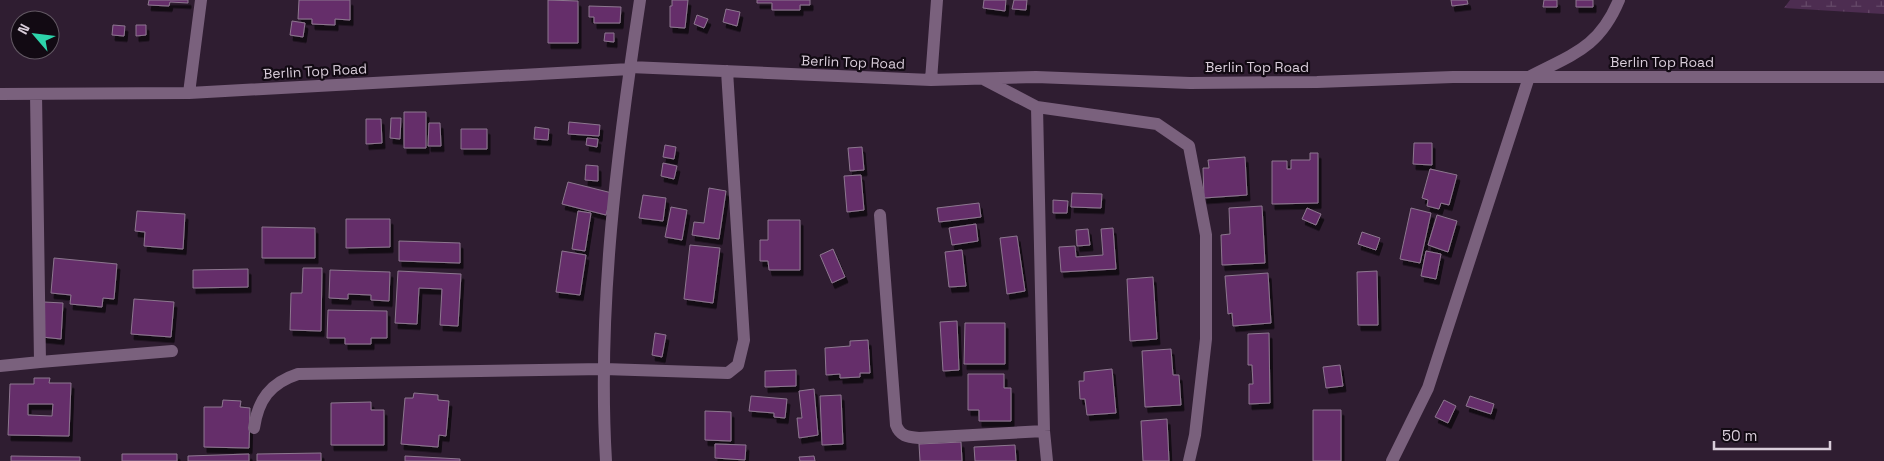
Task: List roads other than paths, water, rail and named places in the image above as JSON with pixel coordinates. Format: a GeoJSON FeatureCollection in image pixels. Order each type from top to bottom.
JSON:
{"type":"FeatureCollection","features":[{"type":"Feature","properties":{"kind":"street"},"geometry":{"type":"LineString","coordinates":[[189,93],[201,0]]}},
{"type":"Feature","properties":{"kind":"street"},"geometry":{"type":"LineString","coordinates":[[606,461],[604,369],[612,223],[640,0]]}},
{"type":"Feature","properties":{"kind":"street"},"geometry":{"type":"LineString","coordinates":[[931,80],[937,0]]}},
{"type":"Feature","properties":{"kind":"street"},"geometry":{"type":"LineString","coordinates":[[1392,461],[1428,388],[1529,77],[1590,45],[1608,25],[1619,0]]}},
{"type":"Feature","properties":{"kind":"street","name":"Berlin Top Road"},"geometry":{"type":"LineString","coordinates":[[0,94],[189,93],[630,68],[931,80],[1036,77],[1219,83],[1529,77],[1884,77]]}},
{"type":"Feature","properties":{"kind":"street"},"geometry":{"type":"LineString","coordinates":[[254,428],[256,412],[263,398],[279,382],[298,374],[604,369],[728,373],[738,365],[744,340],[727,71]]}},
{"type":"Feature","properties":{"kind":"street"},"geometry":{"type":"LineString","coordinates":[[983,78],[1037,107],[1157,124],[1190,146],[1206,235],[1206,339],[1196,435],[1189,461]]}},
{"type":"Feature","properties":{"kind":"street"},"geometry":{"type":"LineString","coordinates":[[36,94],[40,362]]}},
{"type":"Feature","properties":{"kind":"street"},"geometry":{"type":"LineString","coordinates":[[1037,107],[1044,431],[1047,461]]}},
{"type":"Feature","properties":{"kind":"street"},"geometry":{"type":"LineString","coordinates":[[880,215],[896,425],[899,432],[907,437],[919,438],[1044,431]]}},
{"type":"Feature","properties":{"kind":"street"},"geometry":{"type":"LineString","coordinates":[[0,366],[172,351]]}}]}
